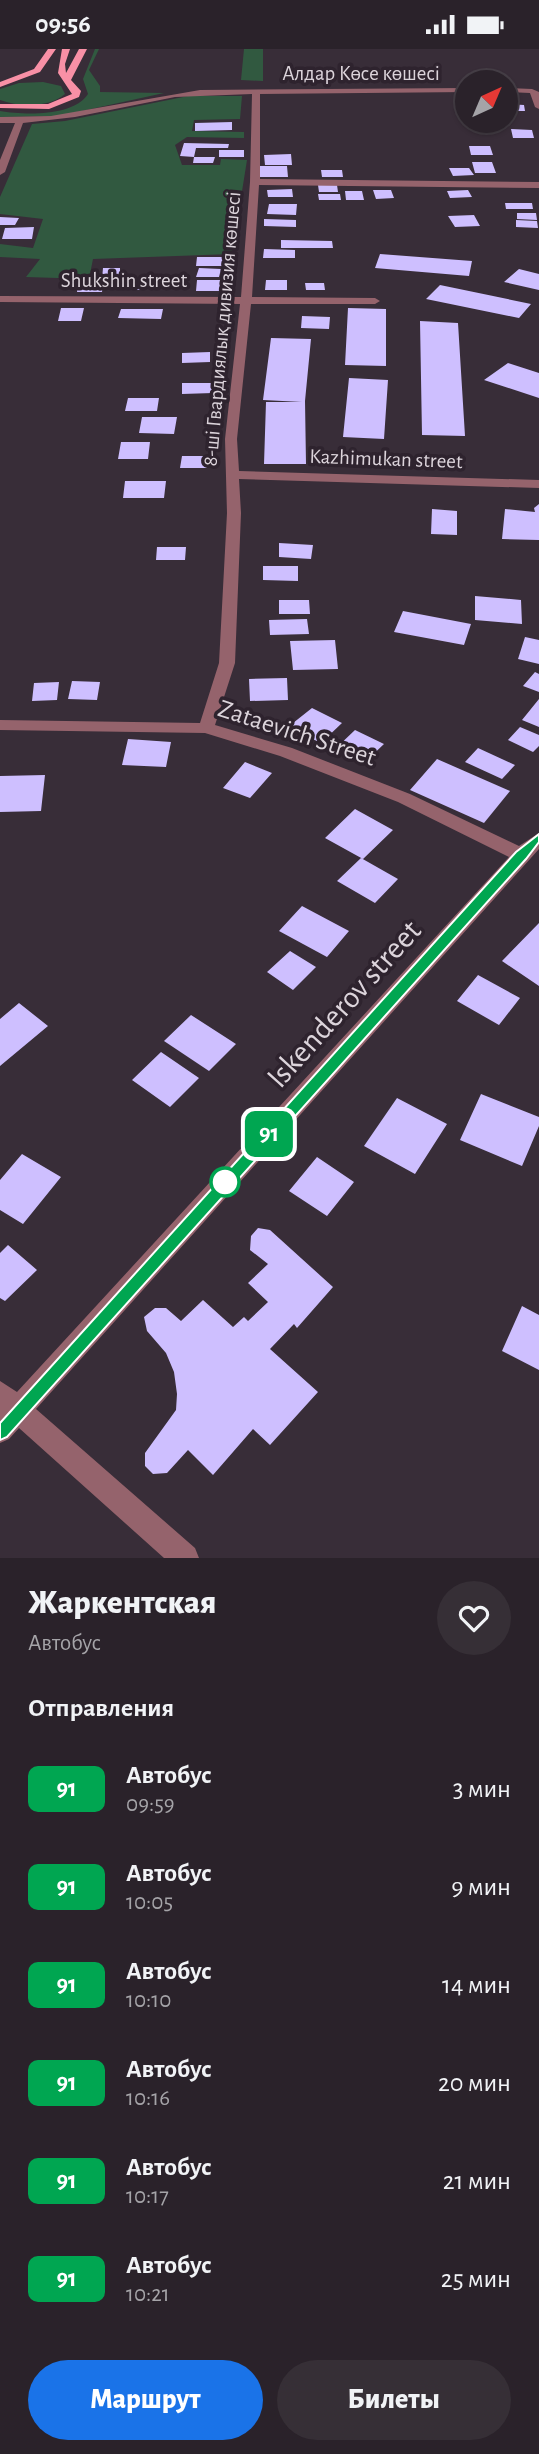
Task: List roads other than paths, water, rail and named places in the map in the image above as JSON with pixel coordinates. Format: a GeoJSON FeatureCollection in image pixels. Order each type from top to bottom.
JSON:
{"type":"FeatureCollection","features":[{"type":"Feature","properties":{"kind":"main road"},"geometry":{"type":"LineString","coordinates":[[0,85],[27,77],[45,65],[52,49]]}},
{"type":"Feature","properties":{"kind":"main road"},"geometry":{"type":"LineString","coordinates":[[0,106],[34,109],[65,102],[76,95],[78,91],[60,72],[66,49]]}},
{"type":"Feature","properties":{"kind":"main road"},"geometry":{"type":"LineString","coordinates":[[66,81],[83,49]]}},
{"type":"Feature","properties":{"kind":"main road"},"geometry":{"type":"LineString","coordinates":[[27,77],[35,59]]}},
{"type":"Feature","properties":{"kind":"street","name":"Алдар Көсе көшесі"},"geometry":{"type":"LineString","coordinates":[[0,120],[67,116],[181,93],[455,90]]}},
{"type":"Feature","properties":{"kind":"street"},"geometry":{"type":"LineString","coordinates":[[518,90],[532,91],[536,94],[539,107]]}},
{"type":"Feature","properties":{"kind":"street","name":"8-ші Гвардиялық дивизия көшесі"},"geometry":{"type":"LineString","coordinates":[[206,728],[227,663],[234,513],[231,439],[255,181],[256,91]]}},
{"type":"Feature","properties":{"kind":"street"},"geometry":{"type":"LineString","coordinates":[[0,172],[20,120]]}},
{"type":"Feature","properties":{"kind":"street","name":"8-ші Гвардиялық дивизия көшесі"},"geometry":{"type":"LineString","coordinates":[[255,181],[539,185]]}},
{"type":"Feature","properties":{"kind":"street","name":"Shukshin street"},"geometry":{"type":"LineString","coordinates":[[0,299],[374,301]]}},
{"type":"Feature","properties":{"kind":"street","name":"Kazhimukan street"},"geometry":{"type":"LineString","coordinates":[[231,475],[539,484]]}},
{"type":"Feature","properties":{"kind":"street","name":"Zataevich Street"},"geometry":{"type":"LineString","coordinates":[[0,725],[206,728],[286,752],[404,797],[521,855]]}},
{"type":"Feature","properties":{"kind":"street","name":"Iskenderov street"},"geometry":{"type":"LineString","coordinates":[[0,1430],[9,1402],[521,855],[539,839]]}},
{"type":"Feature","properties":{"kind":"street"},"geometry":{"type":"LineString","coordinates":[[9,1402],[185,1558]]}}]}
